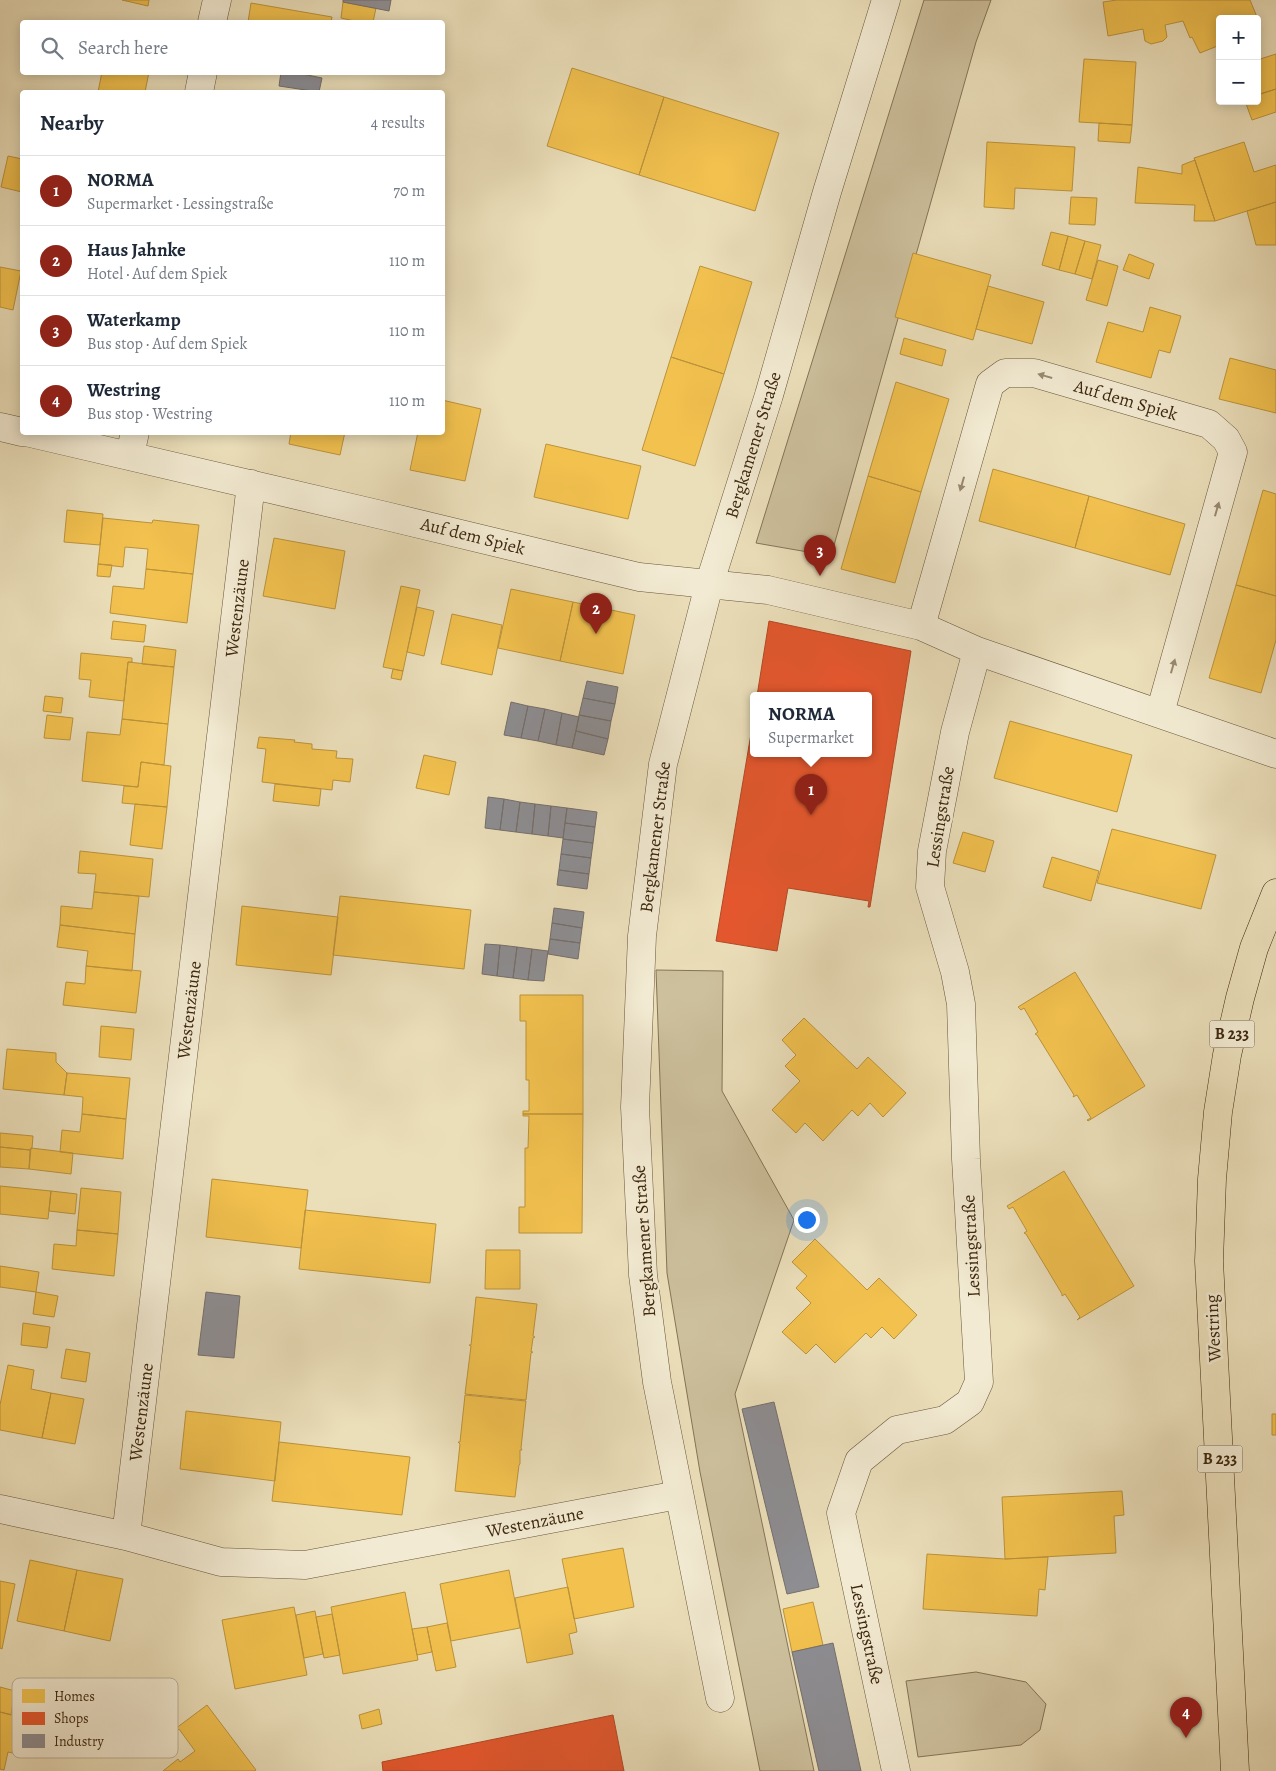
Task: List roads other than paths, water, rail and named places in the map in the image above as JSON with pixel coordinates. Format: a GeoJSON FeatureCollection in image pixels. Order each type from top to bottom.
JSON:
{"type":"FeatureCollection","features":[{"type":"Feature","properties":{"kind":"main road","name":"Westring"},"geometry":{"type":"LineString","coordinates":[[1235,1771],[1209,1261],[1212,1179],[1218,1112],[1234,1026],[1254,948],[1276,893]]}},
{"type":"Feature","properties":{"kind":"street"},"geometry":{"type":"LineString","coordinates":[[212,20],[217,0]]}},
{"type":"Feature","properties":{"kind":"street","name":"Bergkamener Straße"},"geometry":{"type":"LineString","coordinates":[[720,1698],[657,1382],[642,1275],[635,1107],[642,936],[663,764],[709,585],[769,395],[826,192],[886,0]]}},
{"type":"Feature","properties":{"kind":"street"},"geometry":{"type":"LineString","coordinates":[[199,90],[202,75]]}},
{"type":"Feature","properties":{"kind":"street","name":"Auf dem Spiek"},"geometry":{"type":"LineString","coordinates":[[921,626],[990,384],[1005,373],[1034,373],[1209,424],[1226,439],[1233,452],[1160,713]]}},
{"type":"Feature","properties":{"kind":"street"},"geometry":{"type":"LineString","coordinates":[[0,427],[20,432]]}},
{"type":"Feature","properties":{"kind":"street","name":"Auf dem Spiek"},"geometry":{"type":"LineString","coordinates":[[53,435],[133,444],[251,484],[639,577],[768,590],[921,626],[977,651],[1276,754]]}},
{"type":"Feature","properties":{"kind":"street","name":"Westenzäune"},"geometry":{"type":"LineString","coordinates":[[126,1536],[251,484]]}},
{"type":"Feature","properties":{"kind":"street","name":"Lessingstraße"},"geometry":{"type":"LineString","coordinates":[[896,1771],[841,1513],[859,1461],[897,1430],[945,1420],[970,1402],[980,1382],[966,1150],[961,1004],[955,972],[930,887],[932,851],[955,732],[977,651]]}},
{"type":"Feature","properties":{"kind":"street","name":"Westenzäune"},"geometry":{"type":"LineString","coordinates":[[0,1509],[126,1536],[222,1562],[305,1565],[678,1495]]}},
{"type":"Feature","properties":{"kind":"place","name":"Waterkamp"},"geometry":{"type":"Point","coordinates":[820,576]}},
{"type":"Feature","properties":{"kind":"place","name":"Haus Jahnke"},"geometry":{"type":"Point","coordinates":[596,634]}},
{"type":"Feature","properties":{"kind":"place","name":"NORMA"},"geometry":{"type":"Point","coordinates":[811,815]}},
{"type":"Feature","properties":{"kind":"place","name":"Westring"},"geometry":{"type":"Point","coordinates":[1186,1738]}}]}
